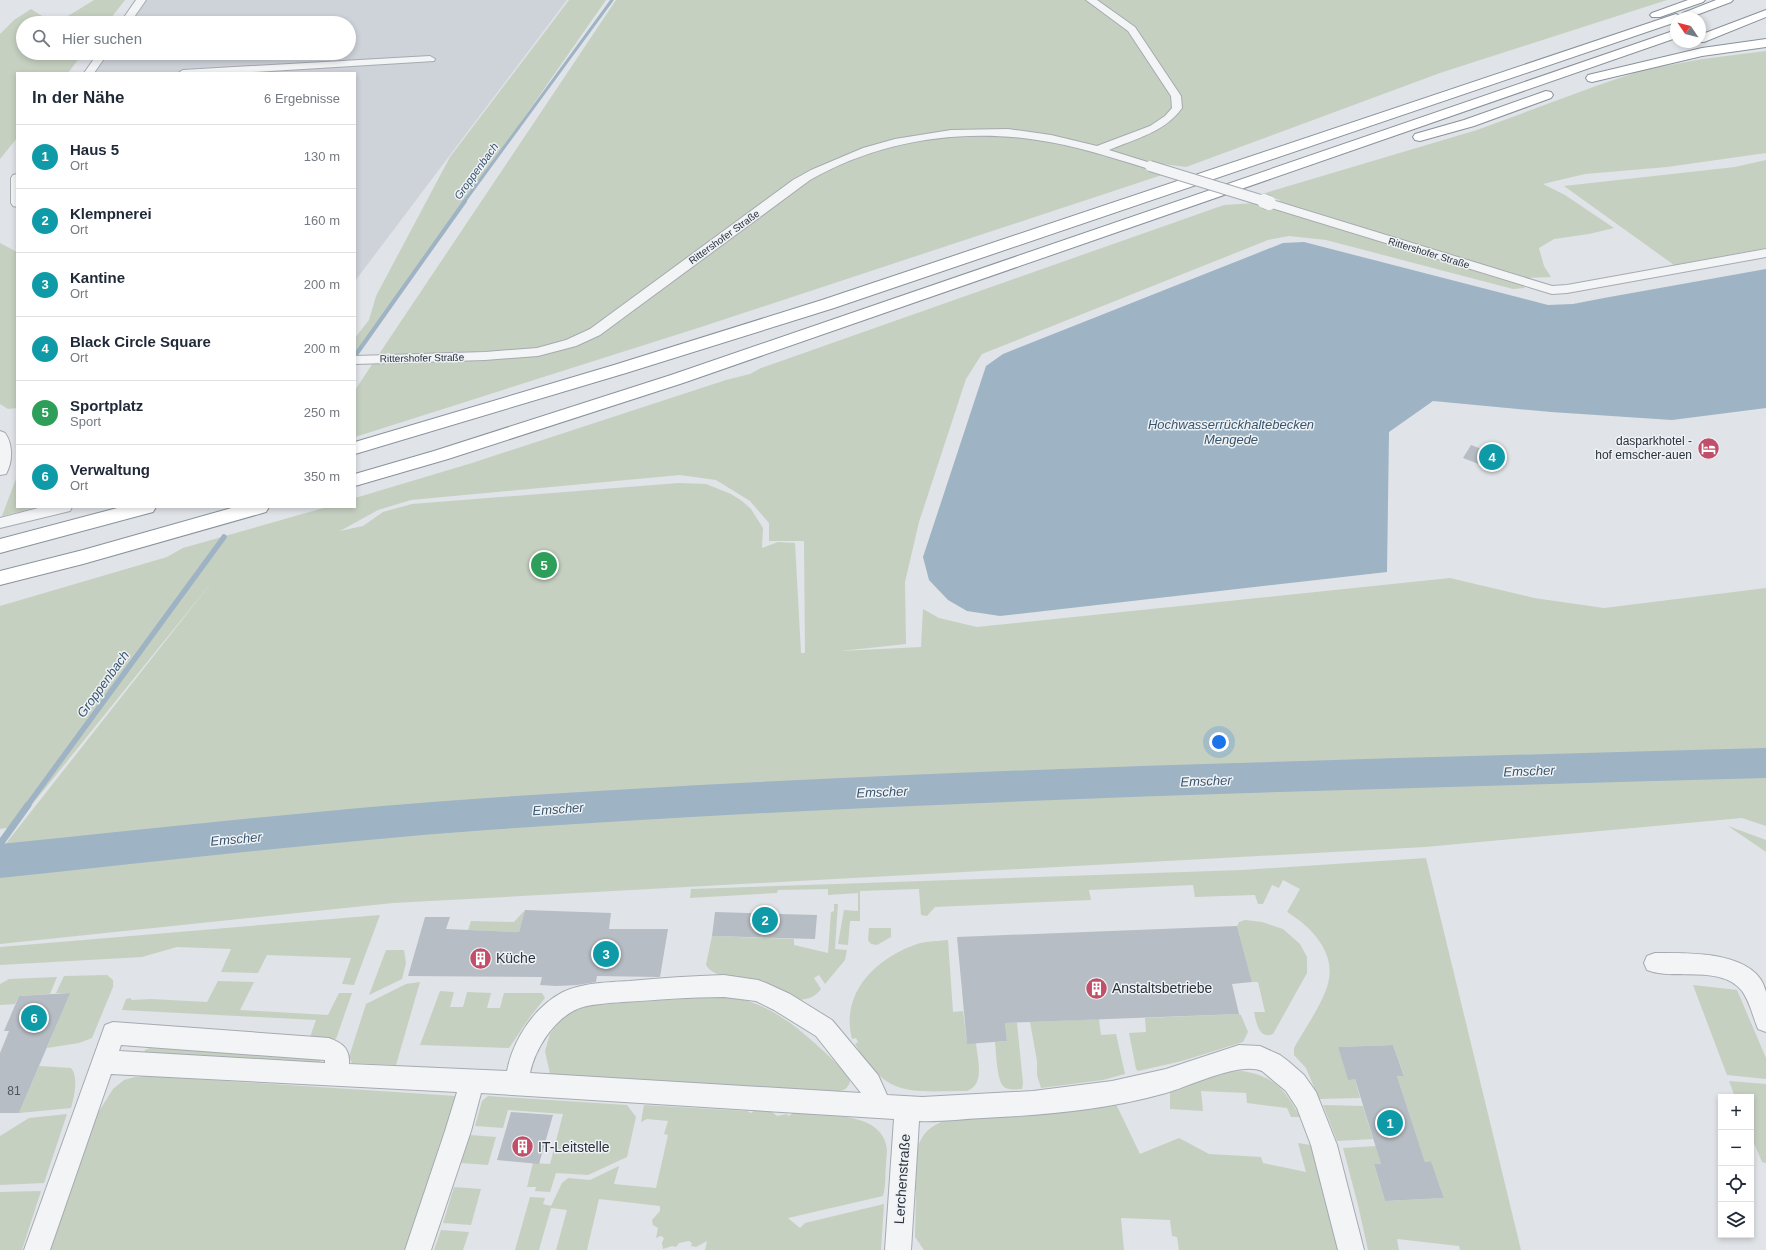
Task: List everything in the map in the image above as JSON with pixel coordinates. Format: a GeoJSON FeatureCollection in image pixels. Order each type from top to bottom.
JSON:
{"type":"FeatureCollection","features":[{"type":"Feature","properties":{"kind":"highway"},"geometry":{"type":"LineString","coordinates":[[1386,102],[1483,73],[1699,0]]}},
{"type":"Feature","properties":{"kind":"highway"},"geometry":{"type":"LineString","coordinates":[[1693,12],[1727,0]]}},
{"type":"Feature","properties":{"kind":"highway"},"geometry":{"type":"LineString","coordinates":[[1729,15],[1766,1]]}},
{"type":"Feature","properties":{"kind":"highway"},"geometry":{"type":"LineString","coordinates":[[1706,37],[1766,13]]}},
{"type":"Feature","properties":{"kind":"highway"},"geometry":{"type":"LineString","coordinates":[[356,448],[620,369],[820,307],[1670,20]]}},
{"type":"Feature","properties":{"kind":"highway"},"geometry":{"type":"LineString","coordinates":[[356,480],[572,414],[1670,36]]}},
{"type":"Feature","properties":{"kind":"highway"},"geometry":{"type":"LineString","coordinates":[[1592,78],[1702,52],[1766,43]]}},
{"type":"Feature","properties":{"kind":"highway"},"geometry":{"type":"LineString","coordinates":[[1577,83],[1673,48]]}},
{"type":"Feature","properties":{"kind":"highway"},"geometry":{"type":"LineString","coordinates":[[1269,175],[1340,160],[1469,123],[1556,91]]}},
{"type":"Feature","properties":{"kind":"highway"},"geometry":{"type":"LineString","coordinates":[[1154,193],[1276,139]]}},
{"type":"Feature","properties":{"kind":"highway"},"geometry":{"type":"LineString","coordinates":[[0,546],[142,508]]}},
{"type":"Feature","properties":{"kind":"highway"},"geometry":{"type":"LineString","coordinates":[[0,578],[83,557],[256,508]]}},
{"type":"Feature","properties":{"kind":"street"},"geometry":{"type":"LineString","coordinates":[[130,16],[141,0]]}},
{"type":"Feature","properties":{"kind":"street"},"geometry":{"type":"LineString","coordinates":[[1091,0],[1132,29],[1176,96],[1177,108],[1169,118],[1154,128],[1098,150]]}},
{"type":"Feature","properties":{"kind":"street"},"geometry":{"type":"LineString","coordinates":[[201,72],[430,59]]}},
{"type":"Feature","properties":{"kind":"street"},"geometry":{"type":"LineString","coordinates":[[90,72],[98,60]]}},
{"type":"Feature","properties":{"kind":"street","name":"Rittershofer Straße"},"geometry":{"type":"LineString","coordinates":[[356,360],[485,356],[538,352],[571,343],[595,332],[793,186],[813,173],[857,153],[932,135],[964,132],[1003,133],[1062,140],[1552,290],[1567,289],[1766,253]]}},
{"type":"Feature","properties":{"kind":"street"},"geometry":{"type":"LineString","coordinates":[[0,436],[3,445],[2,464],[0,470]]}},
{"type":"Feature","properties":{"kind":"street"},"geometry":{"type":"LineString","coordinates":[[0,523],[60,508]]}},
{"type":"Feature","properties":{"kind":"street"},"geometry":{"type":"LineString","coordinates":[[1655,963],[1714,966],[1725,968],[1740,974],[1751,985],[1766,1021]]}},
{"type":"Feature","properties":{"kind":"street"},"geometry":{"type":"LineString","coordinates":[[516,1084],[526,1047],[536,1032],[556,1009],[572,999],[605,993],[685,987],[724,986],[758,991],[782,1002],[824,1028],[869,1083],[874,1092],[878,1106]]}},
{"type":"Feature","properties":{"kind":"street"},"geometry":{"type":"LineString","coordinates":[[37,1250],[103,1062],[516,1084],[922,1109],[1033,1103],[1112,1093],[1166,1081],[1239,1057],[1260,1058],[1271,1063],[1295,1083],[1307,1101],[1324,1145],[1351,1250]]}},
{"type":"Feature","properties":{"kind":"street"},"geometry":{"type":"LineString","coordinates":[[418,1250],[458,1131],[472,1082]]}},
{"type":"Feature","properties":{"kind":"street","name":"Lerchenstraße"},"geometry":{"type":"LineString","coordinates":[[898,1250],[907,1108]]}},
{"type":"Feature","properties":{"kind":"shaded area"},"geometry":{"type":"Polygon","coordinates":[[[141,0],[567,0],[356,280],[356,72],[90,72],[98,60],[356,60],[356,16],[130,16],[141,0]]]}},
{"type":"Feature","properties":{"kind":"green space"},"geometry":{"type":"Polygon","coordinates":[[[94,0],[125,0],[112,16],[68,16],[94,0]]]}},
{"type":"Feature","properties":{"kind":"green space"},"geometry":{"type":"Polygon","coordinates":[[[569,0],[606,0],[356,359],[356,337],[369,320],[376,296],[450,157],[569,0]]]}},
{"type":"Feature","properties":{"kind":"green space"},"geometry":{"type":"Polygon","coordinates":[[[616,0],[1667,0],[1440,73],[1186,167],[1163,164],[1156,171],[1165,174],[701,327],[356,437],[356,389],[616,0]]]}},
{"type":"Feature","properties":{"kind":"green space"},"geometry":{"type":"Polygon","coordinates":[[[31,9],[42,16],[20,16],[31,9]]]}},
{"type":"Feature","properties":{"kind":"green space"},"geometry":{"type":"Polygon","coordinates":[[[16,19],[16,60],[78,60],[69,72],[16,72],[16,139],[0,159],[0,34],[16,19]]]}},
{"type":"Feature","properties":{"kind":"green space"},"geometry":{"type":"Polygon","coordinates":[[[1766,51],[1766,153],[1667,167],[1585,174],[1543,184],[1565,195],[1614,228],[1589,234],[1554,239],[1539,248],[1544,266],[1551,277],[1523,278],[1521,282],[1525,288],[1513,289],[1326,240],[1289,236],[1268,240],[982,354],[966,379],[919,522],[905,582],[906,644],[841,651],[921,647],[923,609],[939,618],[977,627],[1450,578],[1534,598],[1604,608],[1766,588],[1766,826],[1742,818],[1425,847],[393,903],[0,944],[0,851],[215,578],[14,827],[0,829],[0,606],[167,557],[183,548],[323,508],[356,508],[356,498],[472,463],[726,380],[750,374],[761,368],[1224,205],[1255,203],[1269,208],[1280,200],[1262,194],[1477,130],[1643,70],[1702,59],[1766,51]],[[680,475],[411,500],[378,510],[340,531],[363,526],[383,512],[412,504],[679,483],[706,484],[731,494],[751,509],[763,528],[762,548],[778,542],[795,543],[801,653],[805,653],[804,541],[769,541],[769,523],[750,501],[716,480],[680,475]]]}},
{"type":"Feature","properties":{"kind":"green space"},"geometry":{"type":"Polygon","coordinates":[[[1766,160],[1766,248],[1674,265],[1564,186],[1735,167],[1766,160]]]}},
{"type":"Feature","properties":{"kind":"green space"},"geometry":{"type":"Polygon","coordinates":[[[0,243],[16,251],[16,408],[8,409],[0,404],[0,243]]]}},
{"type":"Feature","properties":{"kind":"green space"},"geometry":{"type":"Polygon","coordinates":[[[16,479],[16,508],[33,508],[2,516],[16,479]]]}},
{"type":"Feature","properties":{"kind":"green space"},"geometry":{"type":"Polygon","coordinates":[[[1728,826],[1766,840],[1766,852],[1728,826]]]}},
{"type":"Feature","properties":{"kind":"green space"},"geometry":{"type":"Polygon","coordinates":[[[1426,858],[1521,1250],[1460,1250],[1459,1246],[1397,1239],[1399,1250],[1368,1250],[1343,1148],[1376,1146],[1381,1164],[1374,1165],[1385,1201],[1444,1198],[1431,1161],[1425,1162],[1397,1076],[1404,1075],[1393,1045],[1338,1047],[1348,1079],[1355,1079],[1360,1098],[1319,1099],[1306,1068],[1294,1055],[1294,1048],[1324,996],[1329,979],[1330,968],[1324,949],[1312,932],[1304,924],[1287,912],[1300,889],[1283,880],[1279,888],[1272,885],[1263,904],[1258,904],[1255,895],[1195,897],[1193,885],[1089,890],[1091,900],[935,907],[927,916],[921,915],[919,889],[860,891],[860,921],[850,921],[848,945],[838,944],[844,910],[858,911],[858,893],[828,895],[828,889],[778,890],[777,893],[690,898],[691,889],[1242,870],[1426,858]]]}},
{"type":"Feature","properties":{"kind":"green space"},"geometry":{"type":"Polygon","coordinates":[[[834,904],[838,904],[835,949],[847,950],[845,960],[825,984],[819,975],[814,978],[821,989],[812,997],[799,1000],[765,983],[717,974],[710,970],[706,965],[712,936],[794,939],[794,945],[828,953],[831,912],[834,911],[834,904]]]}},
{"type":"Feature","properties":{"kind":"green space"},"geometry":{"type":"Polygon","coordinates":[[[525,910],[519,932],[468,930],[471,921],[514,922],[525,910]]]}},
{"type":"Feature","properties":{"kind":"green space"},"geometry":{"type":"Polygon","coordinates":[[[380,915],[354,985],[342,984],[351,958],[267,955],[258,973],[221,972],[231,949],[177,947],[142,957],[0,965],[0,947],[380,915]]]}},
{"type":"Feature","properties":{"kind":"green space"},"geometry":{"type":"Polygon","coordinates":[[[1245,920],[1262,922],[1283,929],[1300,944],[1307,957],[1307,973],[1273,1034],[1264,1034],[1257,1025],[1254,1012],[1265,1012],[1258,982],[1252,982],[1237,926],[1239,922],[1245,920]]]}},
{"type":"Feature","properties":{"kind":"green space"},"geometry":{"type":"Polygon","coordinates":[[[869,928],[891,928],[891,937],[877,945],[871,944],[868,940],[869,928]]]}},
{"type":"Feature","properties":{"kind":"green space"},"geometry":{"type":"Polygon","coordinates":[[[948,940],[953,1012],[963,1011],[967,1043],[976,1043],[979,1063],[977,1083],[973,1088],[967,1091],[915,1091],[902,1088],[890,1083],[878,1075],[855,1044],[858,1042],[856,1038],[852,1039],[850,1022],[851,1007],[856,992],[865,980],[875,968],[888,958],[917,944],[948,940]]]}},
{"type":"Feature","properties":{"kind":"green space"},"geometry":{"type":"Polygon","coordinates":[[[386,950],[404,950],[406,963],[402,979],[369,995],[386,950]]]}},
{"type":"Feature","properties":{"kind":"green space"},"geometry":{"type":"Polygon","coordinates":[[[107,975],[113,980],[113,987],[92,1038],[79,1043],[47,1048],[69,993],[56,993],[64,976],[107,975]]]}},
{"type":"Feature","properties":{"kind":"green space"},"geometry":{"type":"Polygon","coordinates":[[[57,977],[50,994],[19,996],[15,1004],[0,1005],[0,984],[9,979],[57,977]]]}},
{"type":"Feature","properties":{"kind":"green space"},"geometry":{"type":"Polygon","coordinates":[[[218,981],[254,982],[240,1010],[328,1015],[339,993],[352,993],[336,1039],[310,1037],[316,1020],[122,1010],[126,999],[130,998],[132,1000],[151,999],[207,1002],[218,981]]]}},
{"type":"Feature","properties":{"kind":"green space"},"geometry":{"type":"Polygon","coordinates":[[[420,982],[396,1065],[352,1063],[349,1057],[366,1004],[406,984],[420,982]]]}},
{"type":"Feature","properties":{"kind":"green space"},"geometry":{"type":"Polygon","coordinates":[[[1693,985],[1737,990],[1766,1058],[1766,1079],[1727,1075],[1693,985]]]}},
{"type":"Feature","properties":{"kind":"green space"},"geometry":{"type":"Polygon","coordinates":[[[440,991],[454,992],[450,1007],[463,1007],[467,992],[491,993],[487,1008],[500,1008],[504,993],[542,993],[545,998],[509,1048],[420,1045],[440,991]]]}},
{"type":"Feature","properties":{"kind":"green space"},"geometry":{"type":"Polygon","coordinates":[[[725,997],[744,1000],[761,1006],[793,1025],[849,1075],[850,1082],[848,1086],[843,1090],[837,1091],[550,1074],[545,1051],[550,1034],[564,1015],[588,1004],[725,997]]]}},
{"type":"Feature","properties":{"kind":"green space"},"geometry":{"type":"Polygon","coordinates":[[[1241,1015],[1248,1032],[1243,1042],[1182,1061],[1138,1071],[1136,1069],[1129,1033],[1146,1032],[1145,1018],[1241,1015]]]}},
{"type":"Feature","properties":{"kind":"green space"},"geometry":{"type":"Polygon","coordinates":[[[1099,1019],[1101,1035],[1116,1034],[1125,1074],[1103,1080],[1041,1088],[1037,1075],[1037,1061],[1030,1022],[1099,1019]]]}},
{"type":"Feature","properties":{"kind":"green space"},"geometry":{"type":"Polygon","coordinates":[[[1005,1023],[1017,1023],[1023,1083],[1022,1089],[1007,1089],[1003,1086],[999,1078],[995,1042],[1007,1041],[1005,1023]]]}},
{"type":"Feature","properties":{"kind":"green space"},"geometry":{"type":"Polygon","coordinates":[[[150,1048],[319,1057],[322,1059],[318,1063],[144,1053],[145,1050],[150,1048]]]}},
{"type":"Feature","properties":{"kind":"green space"},"geometry":{"type":"Polygon","coordinates":[[[39,1066],[71,1068],[75,1077],[75,1082],[71,1108],[19,1113],[39,1066]]]}},
{"type":"Feature","properties":{"kind":"green space"},"geometry":{"type":"Polygon","coordinates":[[[1242,1071],[1263,1076],[1278,1086],[1289,1099],[1300,1117],[1291,1117],[1287,1108],[1247,1103],[1246,1093],[1201,1091],[1203,1111],[1170,1109],[1170,1091],[1226,1072],[1242,1071]]]}},
{"type":"Feature","properties":{"kind":"green space"},"geometry":{"type":"Polygon","coordinates":[[[151,1076],[456,1096],[407,1250],[47,1250],[96,1116],[113,1089],[124,1080],[135,1077],[151,1076]]]}},
{"type":"Feature","properties":{"kind":"green space"},"geometry":{"type":"Polygon","coordinates":[[[1729,1081],[1766,1084],[1766,1163],[1762,1162],[1754,1143],[1754,1094],[1734,1094],[1729,1081]]]}},
{"type":"Feature","properties":{"kind":"green space"},"geometry":{"type":"Polygon","coordinates":[[[488,1096],[627,1105],[636,1117],[627,1157],[588,1175],[556,1173],[550,1192],[535,1191],[536,1187],[527,1187],[533,1163],[550,1164],[563,1114],[508,1110],[503,1128],[475,1126],[482,1101],[488,1096]]]}},
{"type":"Feature","properties":{"kind":"green space"},"geometry":{"type":"Polygon","coordinates":[[[1115,1102],[1140,1154],[1179,1138],[1209,1154],[1261,1157],[1263,1163],[1306,1172],[1298,1143],[1311,1145],[1339,1250],[1179,1250],[1177,1237],[1172,1236],[1170,1220],[1121,1218],[1124,1250],[924,1250],[915,1237],[916,1191],[912,1190],[915,1158],[921,1139],[927,1131],[947,1120],[1115,1102]]]}},
{"type":"Feature","properties":{"kind":"green space"},"geometry":{"type":"Polygon","coordinates":[[[644,1105],[747,1111],[751,1113],[756,1109],[760,1109],[763,1112],[771,1111],[777,1116],[787,1114],[788,1116],[792,1114],[793,1111],[810,1111],[810,1114],[814,1115],[847,1117],[869,1124],[878,1130],[884,1138],[887,1150],[883,1196],[788,1218],[800,1228],[805,1223],[884,1204],[881,1250],[705,1250],[707,1241],[696,1247],[691,1246],[692,1243],[689,1241],[679,1243],[676,1247],[672,1246],[663,1249],[662,1243],[664,1238],[661,1236],[656,1238],[658,1228],[653,1225],[652,1220],[660,1211],[660,1206],[599,1199],[587,1250],[556,1250],[567,1210],[551,1208],[539,1250],[515,1250],[530,1197],[545,1198],[543,1204],[551,1206],[562,1183],[568,1178],[590,1180],[619,1166],[614,1184],[656,1188],[668,1135],[664,1134],[668,1121],[647,1119],[641,1122],[644,1105]]]}},
{"type":"Feature","properties":{"kind":"green space"},"geometry":{"type":"Polygon","coordinates":[[[1323,1105],[1363,1106],[1373,1139],[1337,1141],[1323,1105]]]}},
{"type":"Feature","properties":{"kind":"green space"},"geometry":{"type":"Polygon","coordinates":[[[67,1114],[44,1183],[0,1185],[0,1136],[29,1118],[67,1114]]]}},
{"type":"Feature","properties":{"kind":"green space"},"geometry":{"type":"Polygon","coordinates":[[[470,1135],[496,1137],[488,1165],[461,1163],[470,1135]]]}},
{"type":"Feature","properties":{"kind":"green space"},"geometry":{"type":"Polygon","coordinates":[[[454,1187],[481,1189],[471,1225],[443,1223],[454,1187]]]}},
{"type":"Feature","properties":{"kind":"green space"},"geometry":{"type":"Polygon","coordinates":[[[41,1191],[22,1250],[0,1250],[0,1192],[41,1191]]]}},
{"type":"Feature","properties":{"kind":"green space"},"geometry":{"type":"Polygon","coordinates":[[[441,1230],[469,1232],[463,1250],[434,1250],[441,1230]]]}},
{"type":"Feature","properties":{"kind":"water","name":"Hochwasserrückhaltebecken Mengede"},"geometry":{"type":"Polygon","coordinates":[[[1304,242],[1548,305],[1573,304],[1766,269],[1766,408],[1672,420],[1551,412],[1433,401],[1389,432],[1387,572],[1000,616],[967,611],[948,600],[929,580],[923,557],[986,366],[1003,354],[1283,243],[1304,242]]]}},
{"type":"Feature","properties":{"kind":"building"},"geometry":{"type":"Polygon","coordinates":[[[1471,445],[1497,455],[1489,468],[1463,458],[1471,445]]]}},
{"type":"Feature","properties":{"kind":"building"},"geometry":{"type":"Polygon","coordinates":[[[525,910],[611,913],[609,929],[668,929],[660,977],[597,976],[596,982],[556,986],[540,985],[542,977],[408,976],[425,917],[450,917],[446,929],[519,932],[525,910]]]}},
{"type":"Feature","properties":{"kind":"building"},"geometry":{"type":"Polygon","coordinates":[[[715,912],[817,915],[815,939],[712,936],[715,912]]]}},
{"type":"Feature","properties":{"kind":"building","name":"Anstaltsbetriebe"},"geometry":{"type":"Polygon","coordinates":[[[1237,926],[1252,982],[1232,984],[1239,1014],[1005,1023],[1007,1041],[967,1044],[957,937],[1237,926]]]}},
{"type":"Feature","properties":{"kind":"building"},"geometry":{"type":"Polygon","coordinates":[[[70,993],[19,1113],[0,1113],[0,1053],[9,1031],[4,1031],[19,996],[70,993]]]}},
{"type":"Feature","properties":{"kind":"building"},"geometry":{"type":"Polygon","coordinates":[[[1393,1045],[1404,1076],[1397,1076],[1425,1162],[1431,1161],[1444,1198],[1385,1201],[1374,1164],[1381,1164],[1355,1079],[1348,1080],[1338,1047],[1393,1045]]]}},
{"type":"Feature","properties":{"kind":"building","name":"IT-Leitstelle"},"geometry":{"type":"Polygon","coordinates":[[[511,1112],[553,1115],[539,1164],[497,1160],[511,1112]]]}},
{"type":"Feature","properties":{"kind":"waterway","name":"Groppenbach"},"geometry":{"type":"LineString","coordinates":[[464,202],[612,0]]}},
{"type":"Feature","properties":{"kind":"waterway","name":"Groppenbach"},"geometry":{"type":"LineString","coordinates":[[357,353],[465,201]]}},
{"type":"Feature","properties":{"kind":"waterway","name":"Groppenbach"},"geometry":{"type":"LineString","coordinates":[[27,806],[224,537]]}},
{"type":"Feature","properties":{"kind":"waterway","name":"Emscher"},"geometry":{"type":"LineString","coordinates":[[0,861],[412,820],[701,801],[1005,786],[1766,763]]}},
{"type":"Feature","properties":{"kind":"waterway","name":"Groppenbach"},"geometry":{"type":"LineString","coordinates":[[0,844],[28,805]]}},
{"type":"Feature","properties":{"kind":"place","name":"dasparkhotel - hof emscher-auen"},"geometry":{"type":"Point","coordinates":[1708,448]}},
{"type":"Feature","properties":{"kind":"place","name":"Black Circle Square"},"geometry":{"type":"Point","coordinates":[1492,457]}},
{"type":"Feature","properties":{"kind":"place","name":"Sportplatz"},"geometry":{"type":"Point","coordinates":[544,565]}},
{"type":"Feature","properties":{"kind":"place","name":"Klempnerei"},"geometry":{"type":"Point","coordinates":[765,920]}},
{"type":"Feature","properties":{"kind":"place","name":"Kantine"},"geometry":{"type":"Point","coordinates":[606,954]}},
{"type":"Feature","properties":{"kind":"place","name":"Küche"},"geometry":{"type":"Point","coordinates":[480,958]}},
{"type":"Feature","properties":{"kind":"place","name":"Anstaltsbetriebe"},"geometry":{"type":"Point","coordinates":[1097,988]}},
{"type":"Feature","properties":{"kind":"place","name":"Verwaltung"},"geometry":{"type":"Point","coordinates":[34,1018]}},
{"type":"Feature","properties":{"kind":"place","name":"Haus 5"},"geometry":{"type":"Point","coordinates":[1390,1123]}},
{"type":"Feature","properties":{"kind":"place","name":"IT-Leitstelle"},"geometry":{"type":"Point","coordinates":[523,1147]}}]}
